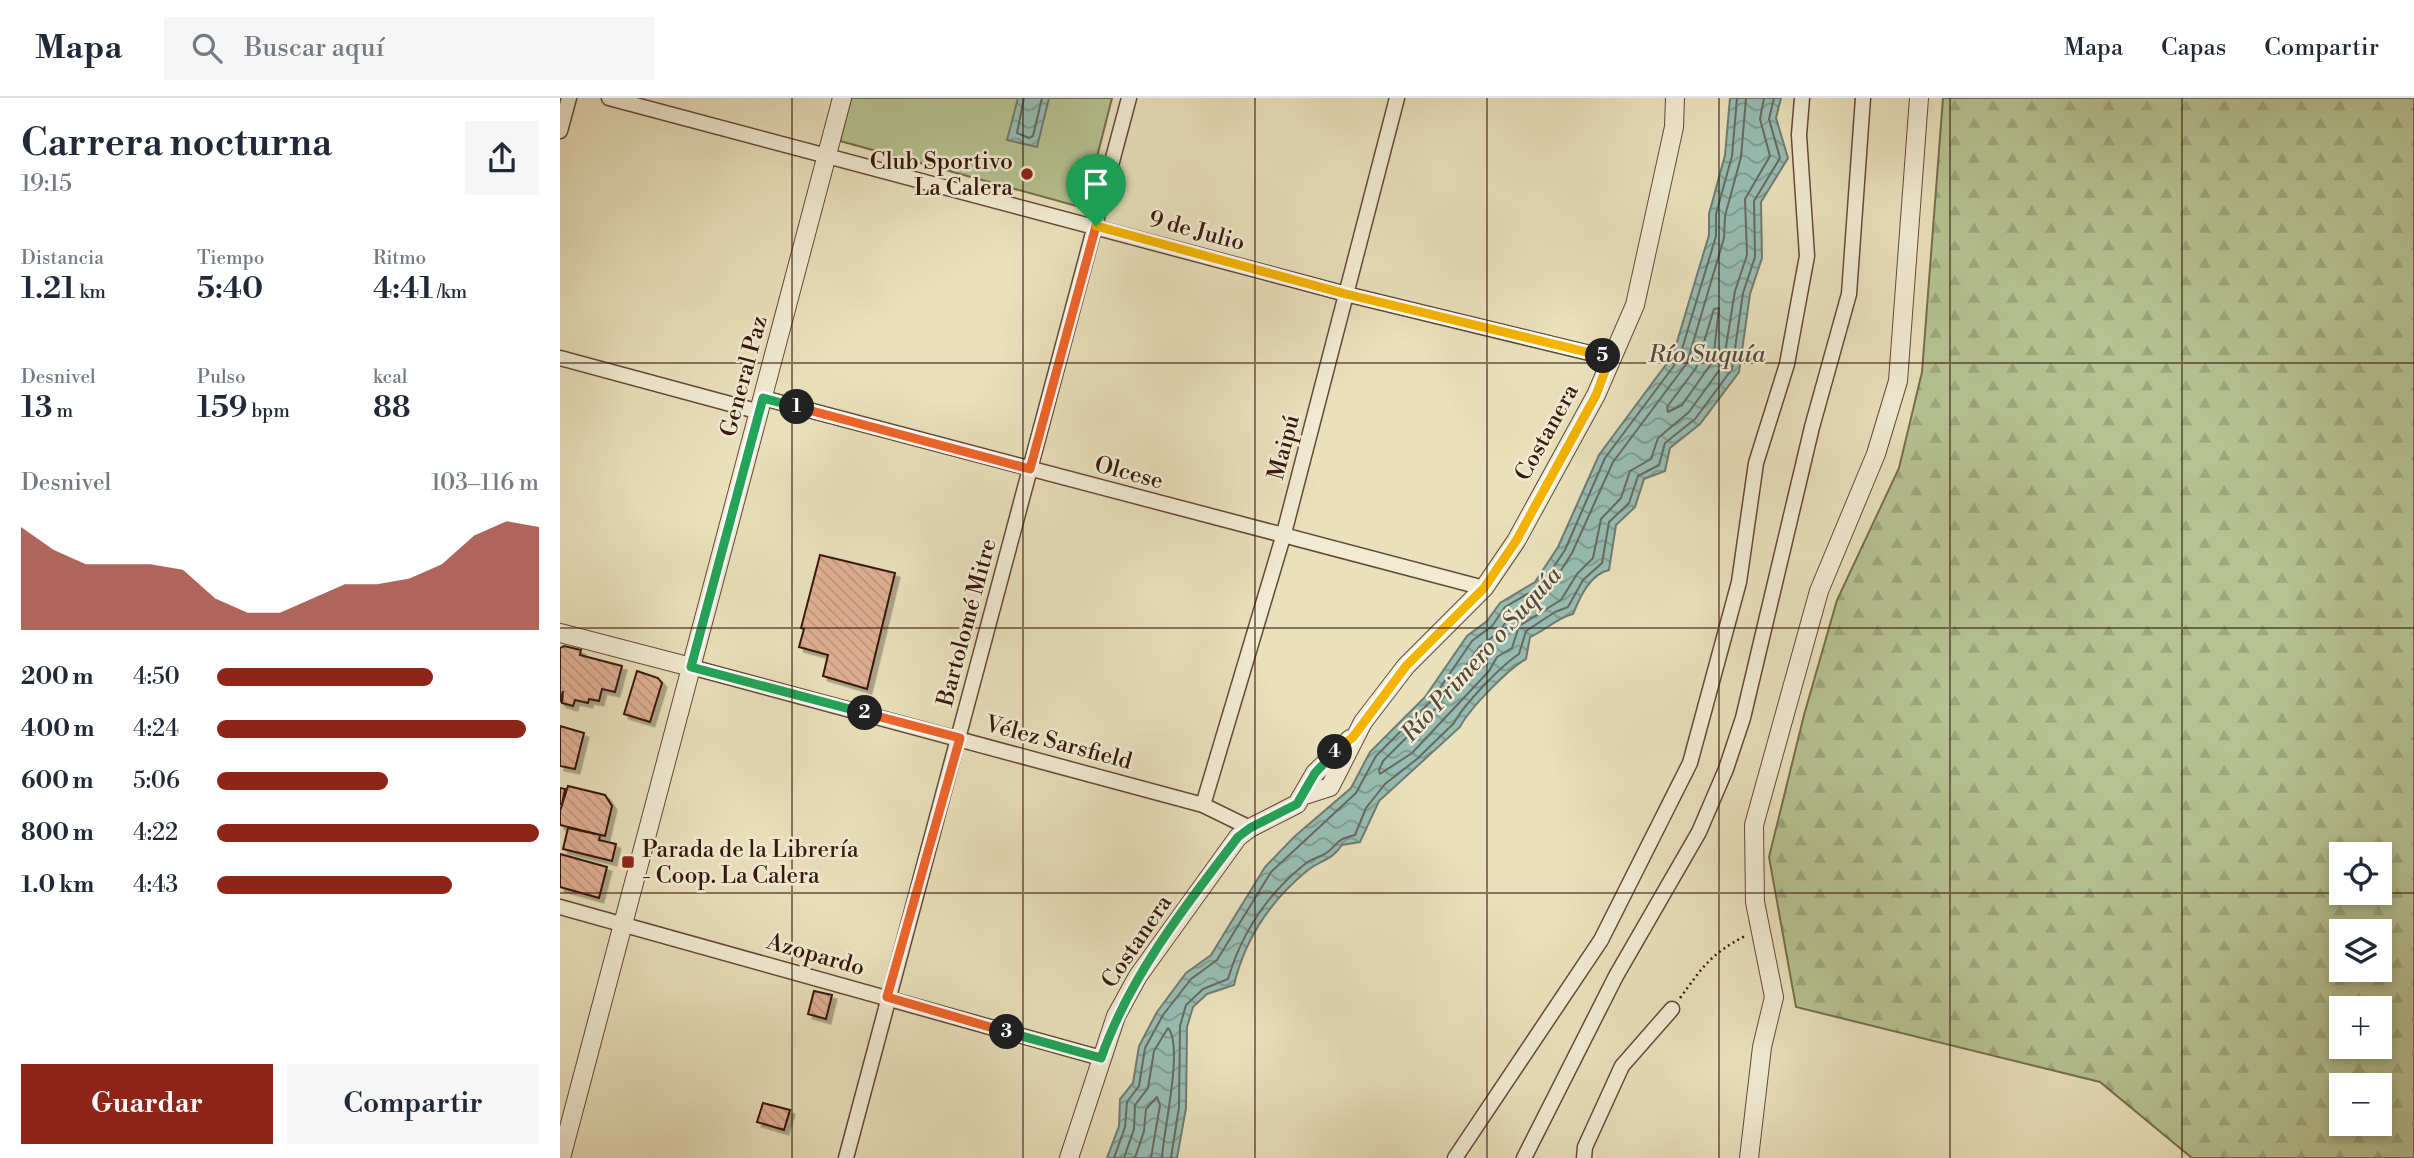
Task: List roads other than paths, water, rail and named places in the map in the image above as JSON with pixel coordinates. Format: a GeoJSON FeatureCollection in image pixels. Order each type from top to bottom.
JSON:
{"type":"FeatureCollection","features":[{"type":"Feature","properties":{"kind":"street"},"geometry":{"type":"LineString","coordinates":[[560,131],[569,98]]}},
{"type":"Feature","properties":{"kind":"street","name":"9 de Julio"},"geometry":{"type":"LineString","coordinates":[[609,98],[1346,294],[1610,358]]}},
{"type":"Feature","properties":{"kind":"street","name":"General Paz"},"geometry":{"type":"LineString","coordinates":[[561,1158],[842,98]]}},
{"type":"Feature","properties":{"kind":"street","name":"Bartolomé Mitre"},"geometry":{"type":"LineString","coordinates":[[846,1158],[1129,98]]}},
{"type":"Feature","properties":{"kind":"street","name":"Maipú"},"geometry":{"type":"LineString","coordinates":[[1203,805],[1283,537],[1397,98]]}},
{"type":"Feature","properties":{"kind":"street"},"geometry":{"type":"LineString","coordinates":[[1455,1158],[1601,940],[1690,763],[1739,582],[1756,463],[1787,364],[1807,256],[1799,135],[1802,98]]}},
{"type":"Feature","properties":{"kind":"street"},"geometry":{"type":"LineString","coordinates":[[1524,1158],[1616,976],[1699,832],[1726,769],[1743,718],[1812,427],[1849,293],[1863,98]]}},
{"type":"Feature","properties":{"kind":"street"},"geometry":{"type":"LineString","coordinates":[[1749,1158],[1762,1047],[1774,997],[1758,929],[1752,840],[1760,798],[1819,592],[1876,454],[1898,381],[1919,98]]}},
{"type":"Feature","properties":{"kind":"street","name":"Costanera"},"geometry":{"type":"LineString","coordinates":[[1069,1158],[1116,1016],[1139,976],[1230,847],[1250,828],[1283,813],[1305,794],[1330,788],[1353,737],[1406,666],[1484,588],[1516,541],[1596,395],[1610,358],[1628,324],[1643,274],[1674,127],[1672,99]]}},
{"type":"Feature","properties":{"kind":"street","name":"Olcese"},"geometry":{"type":"LineString","coordinates":[[560,358],[1030,469],[1484,588]]}},
{"type":"Feature","properties":{"kind":"street"},"geometry":{"type":"LineString","coordinates":[[560,632],[691,667]]}},
{"type":"Feature","properties":{"kind":"street","name":"Vélez Sarsfield"},"geometry":{"type":"LineString","coordinates":[[691,667],[1203,805],[1250,828]]}},
{"type":"Feature","properties":{"kind":"street","name":"Azopardo"},"geometry":{"type":"LineString","coordinates":[[560,907],[1101,1058]]}},
{"type":"Feature","properties":{"kind":"street"},"geometry":{"type":"LineString","coordinates":[[1584,1158],[1585,1147],[1622,1066],[1672,1009]]}},
{"type":"Feature","properties":{"kind":"water"},"geometry":{"type":"Polygon","coordinates":[[[1018,98],[1049,98],[1037,147],[1007,140],[1018,98]]]}},
{"type":"Feature","properties":{"kind":"water","name":"Río Suquía"},"geometry":{"type":"Polygon","coordinates":[[[1730,98],[1781,98],[1776,118],[1788,158],[1761,202],[1762,258],[1750,294],[1739,372],[1700,424],[1670,448],[1665,471],[1644,479],[1635,507],[1616,525],[1609,570],[1591,581],[1573,614],[1530,637],[1526,659],[1480,700],[1460,727],[1379,801],[1360,842],[1342,845],[1330,857],[1308,870],[1282,894],[1252,936],[1234,985],[1207,994],[1193,1007],[1187,1027],[1186,1108],[1177,1158],[1107,1158],[1119,1126],[1120,1099],[1133,1083],[1139,1046],[1157,1012],[1186,973],[1211,955],[1265,867],[1294,837],[1351,788],[1370,752],[1425,697],[1467,636],[1487,621],[1500,603],[1535,582],[1558,547],[1599,455],[1673,355],[1709,235],[1709,214],[1725,155],[1730,98]]]}},
{"type":"Feature","properties":{"kind":"place","name":"Club Sportivo La Calera"},"geometry":{"type":"Point","coordinates":[1027,174]}},
{"type":"Feature","properties":{"kind":"place","name":"Parada de la Librería - Coop. La Calera"},"geometry":{"type":"Point","coordinates":[628,862]}},
{"type":"Feature","properties":{"kind":"water label","name":"Río Primero o Suquía"},"geometry":{"type":"Point","coordinates":[1481,654]}}]}
